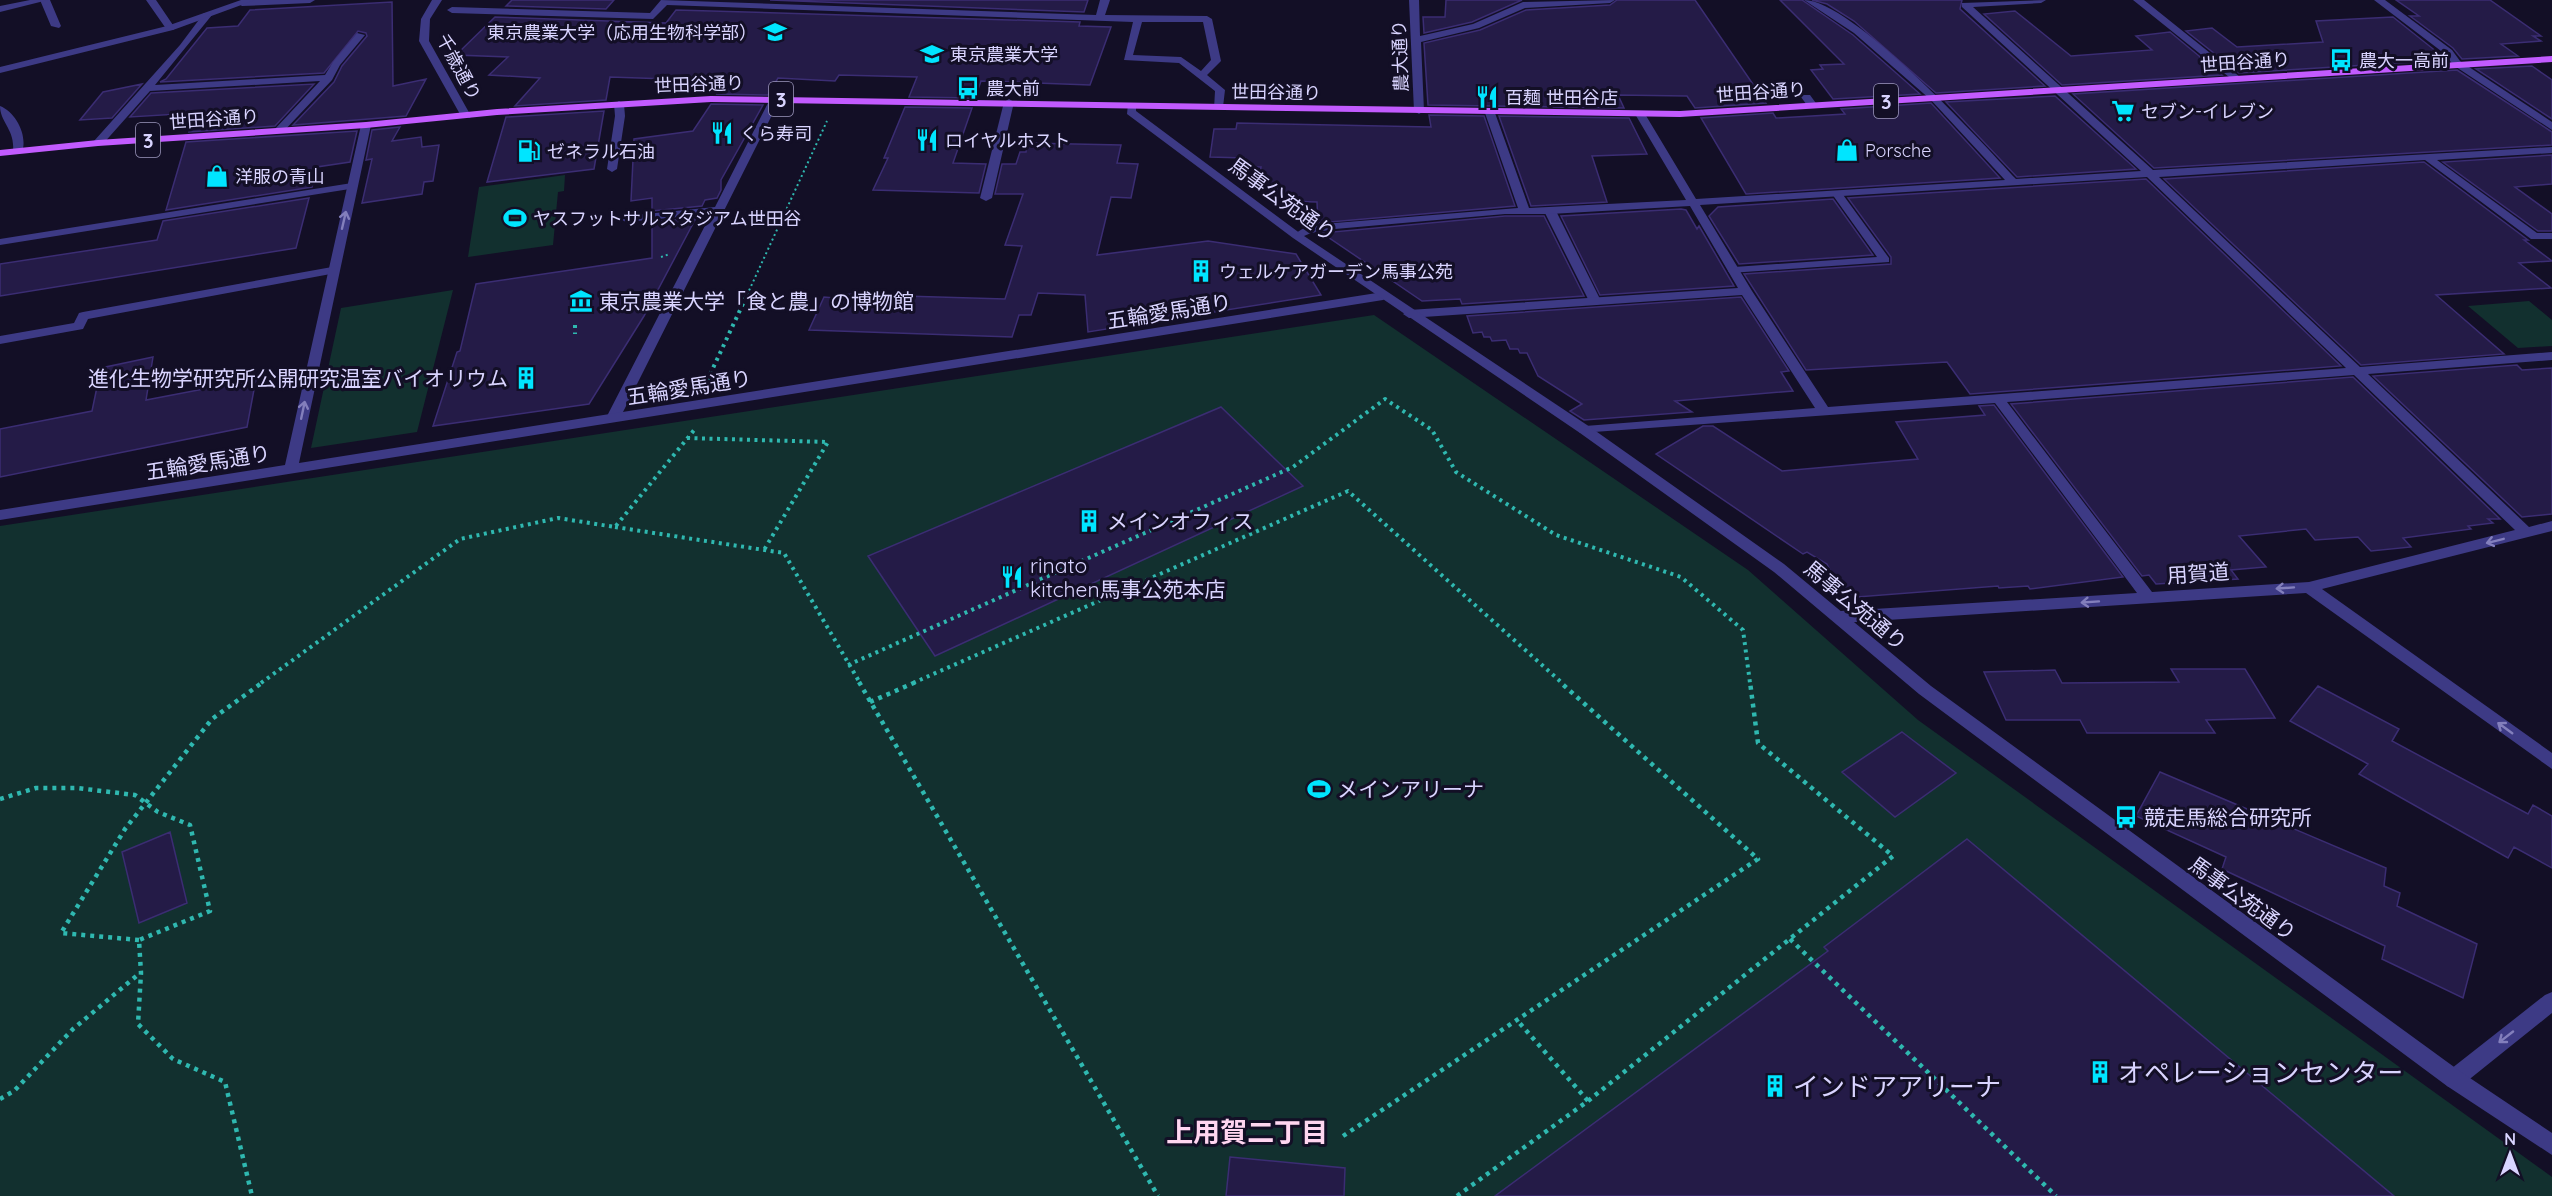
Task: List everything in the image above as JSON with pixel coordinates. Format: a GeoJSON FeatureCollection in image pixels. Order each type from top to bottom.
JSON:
{"type":"FeatureCollection","features":[{"type":"Feature","properties":{"kind":"main road","name":"世田谷通り"},"geometry":{"type":"LineString","coordinates":[[0,153],[98,143],[366,125],[620,104],[775,99],[1640,114],[1809,101],[1935,98],[2552,58]]}},
{"type":"Feature","properties":{"kind":"street"},"geometry":{"type":"LineString","coordinates":[[0,9],[44,0],[56,26]]}},
{"type":"Feature","properties":{"kind":"street"},"geometry":{"type":"LineString","coordinates":[[151,0],[170,28]]}},
{"type":"Feature","properties":{"kind":"street"},"geometry":{"type":"LineString","coordinates":[[0,70],[170,28],[246,2],[310,0]]}},
{"type":"Feature","properties":{"kind":"street","name":"千歳通り"},"geometry":{"type":"LineString","coordinates":[[437,0],[426,16],[423,30],[424,41],[466,116]]}},
{"type":"Feature","properties":{"kind":"street"},"geometry":{"type":"LineString","coordinates":[[1100,18],[1105,0]]}},
{"type":"Feature","properties":{"kind":"street","name":"農大通り"},"geometry":{"type":"LineString","coordinates":[[1414,0],[1419,111]]}},
{"type":"Feature","properties":{"kind":"street"},"geometry":{"type":"LineString","coordinates":[[1415,40],[1476,26],[1523,6],[1610,0]]}},
{"type":"Feature","properties":{"kind":"street"},"geometry":{"type":"LineString","coordinates":[[1809,0],[1857,31],[1935,98],[2014,183]]}},
{"type":"Feature","properties":{"kind":"street"},"geometry":{"type":"LineString","coordinates":[[2041,0],[1965,5],[2063,90],[2353,370],[2527,533]]}},
{"type":"Feature","properties":{"kind":"street"},"geometry":{"type":"LineString","coordinates":[[2138,0],[2237,79]]}},
{"type":"Feature","properties":{"kind":"street"},"geometry":{"type":"LineString","coordinates":[[2379,0],[2449,52],[2456,63],[2552,127]]}},
{"type":"Feature","properties":{"kind":"street"},"geometry":{"type":"LineString","coordinates":[[452,10],[653,16],[665,1],[1100,18],[1206,19],[1216,61],[1203,75]]}},
{"type":"Feature","properties":{"kind":"street"},"geometry":{"type":"LineString","coordinates":[[98,143],[207,15]]}},
{"type":"Feature","properties":{"kind":"street"},"geometry":{"type":"LineString","coordinates":[[1138,19],[1128,58],[1181,60],[1220,90],[1218,107]]}},
{"type":"Feature","properties":{"kind":"street"},"geometry":{"type":"LineString","coordinates":[[278,131],[330,78],[336,63],[360,35]]}},
{"type":"Feature","properties":{"kind":"street"},"geometry":{"type":"LineString","coordinates":[[147,88],[330,78]]}},
{"type":"Feature","properties":{"kind":"street"},"geometry":{"type":"LineString","coordinates":[[613,418],[775,99]]}},
{"type":"Feature","properties":{"kind":"street"},"geometry":{"type":"LineString","coordinates":[[986,198],[1009,102]]}},
{"type":"Feature","properties":{"kind":"street"},"geometry":{"type":"LineString","coordinates":[[612,169],[620,104]]}},
{"type":"Feature","properties":{"kind":"street","name":"馬事公苑通り"},"geometry":{"type":"LineString","coordinates":[[1132,106],[1131,112],[1297,236],[1409,314],[1585,430],[1779,568],[1925,690],[2454,1079],[2552,1145]]}},
{"type":"Feature","properties":{"kind":"street"},"geometry":{"type":"LineString","coordinates":[[0,109],[13,124],[20,140],[18,150]]}},
{"type":"Feature","properties":{"kind":"street"},"geometry":{"type":"LineString","coordinates":[[1490,113],[1524,210]]}},
{"type":"Feature","properties":{"kind":"street"},"geometry":{"type":"LineString","coordinates":[[1640,114],[1746,291],[1823,410]]}},
{"type":"Feature","properties":{"kind":"street"},"geometry":{"type":"LineString","coordinates":[[291,468],[332,272],[366,125]]}},
{"type":"Feature","properties":{"kind":"street"},"geometry":{"type":"LineString","coordinates":[[1297,236],[1308,230],[1335,226],[1524,210],[1550,211],[1695,203],[2014,183],[2148,172],[2552,150]]}},
{"type":"Feature","properties":{"kind":"street"},"geometry":{"type":"LineString","coordinates":[[2427,157],[2535,237],[2552,236]]}},
{"type":"Feature","properties":{"kind":"street"},"geometry":{"type":"LineString","coordinates":[[0,242],[352,186]]}},
{"type":"Feature","properties":{"kind":"street"},"geometry":{"type":"LineString","coordinates":[[1734,271],[1885,260],[1837,194]]}},
{"type":"Feature","properties":{"kind":"street"},"geometry":{"type":"LineString","coordinates":[[626,219],[719,210]]}},
{"type":"Feature","properties":{"kind":"street"},"geometry":{"type":"LineString","coordinates":[[1550,211],[1595,301]]}},
{"type":"Feature","properties":{"kind":"street"},"geometry":{"type":"LineString","coordinates":[[0,340],[79,326],[83,316],[332,272]]}},
{"type":"Feature","properties":{"kind":"street"},"geometry":{"type":"LineString","coordinates":[[1409,314],[1746,291]]}},
{"type":"Feature","properties":{"kind":"street","name":"五輪愛馬通り"},"geometry":{"type":"LineString","coordinates":[[0,515],[1383,296]]}},
{"type":"Feature","properties":{"kind":"street"},"geometry":{"type":"LineString","coordinates":[[1585,430],[2552,356]]}},
{"type":"Feature","properties":{"kind":"street"},"geometry":{"type":"LineString","coordinates":[[1997,397],[2149,598]]}},
{"type":"Feature","properties":{"kind":"street","name":"用賀道"},"geometry":{"type":"LineString","coordinates":[[1840,617],[2309,586],[2552,526]]}},
{"type":"Feature","properties":{"kind":"street"},"geometry":{"type":"LineString","coordinates":[[2309,586],[2552,762]]}},
{"type":"Feature","properties":{"kind":"street"},"geometry":{"type":"LineString","coordinates":[[2454,1079],[2552,1001]]}},
{"type":"Feature","properties":{"kind":"path"},"geometry":{"type":"LineString","coordinates":[[704,387],[831,111]]}},
{"type":"Feature","properties":{"kind":"path"},"geometry":{"type":"LineString","coordinates":[[575,325],[575,334]]}},
{"type":"Feature","properties":{"kind":"path"},"geometry":{"type":"LineString","coordinates":[[848,665],[1293,467],[1385,399],[1432,430],[1456,472],[1556,535],[1681,577],[1743,630],[1758,743],[1893,856],[1588,1101],[1457,1196]]}},
{"type":"Feature","properties":{"kind":"path"},"geometry":{"type":"LineString","coordinates":[[615,527],[699,423]]}},
{"type":"Feature","properties":{"kind":"path"},"geometry":{"type":"LineString","coordinates":[[687,438],[828,442],[764,550]]}},
{"type":"Feature","properties":{"kind":"path"},"geometry":{"type":"LineString","coordinates":[[870,702],[1348,491],[1758,859],[1343,1136]]}},
{"type":"Feature","properties":{"kind":"path"},"geometry":{"type":"LineString","coordinates":[[0,799],[36,788],[77,788],[135,795],[146,803],[158,812],[190,825],[210,911],[138,940],[61,933],[125,829],[146,803],[212,719],[460,539],[558,518],[783,553],[1158,1196]]}},
{"type":"Feature","properties":{"kind":"path"},"geometry":{"type":"LineString","coordinates":[[1790,939],[2056,1196]]}},
{"type":"Feature","properties":{"kind":"path"},"geometry":{"type":"LineString","coordinates":[[138,940],[141,973],[138,1024],[173,1059],[225,1082],[252,1196]]}},
{"type":"Feature","properties":{"kind":"path"},"geometry":{"type":"LineString","coordinates":[[0,1099],[14,1091],[73,1029],[141,973]]}},
{"type":"Feature","properties":{"kind":"path"},"geometry":{"type":"LineString","coordinates":[[1517,1020],[1588,1101]]}},
{"type":"Feature","properties":{"kind":"green space","name":"ヤスフットサルスタジアム世田谷"},"geometry":{"type":"Polygon","coordinates":[[[565,175],[564,191],[558,192],[553,245],[468,257],[479,187],[565,175]]]}},
{"type":"Feature","properties":{"kind":"green space"},"geometry":{"type":"Polygon","coordinates":[[[453,290],[417,432],[311,448],[341,308],[453,290]]]}},
{"type":"Feature","properties":{"kind":"green space"},"geometry":{"type":"Polygon","coordinates":[[[2529,301],[2552,320],[2552,346],[2518,348],[2468,306],[2529,301]]]}},
{"type":"Feature","properties":{"kind":"green space"},"geometry":{"type":"Polygon","coordinates":[[[1374,315],[1748,570],[1918,720],[2552,1177],[2552,1196],[0,1196],[0,526],[1374,315]]]}},
{"type":"Feature","properties":{"kind":"building"},"geometry":{"type":"Polygon","coordinates":[[[512,0],[614,0],[606,9],[506,6],[512,0]]]}},
{"type":"Feature","properties":{"kind":"building"},"geometry":{"type":"Polygon","coordinates":[[[770,0],[1088,0],[1084,12],[770,0]]]}},
{"type":"Feature","properties":{"kind":"building"},"geometry":{"type":"Polygon","coordinates":[[[1446,0],[1522,0],[1472,22],[1424,33],[1423,17],[1445,17],[1446,0]]]}},
{"type":"Feature","properties":{"kind":"building"},"geometry":{"type":"Polygon","coordinates":[[[1617,0],[1695,0],[1766,103],[1695,108],[1687,96],[1618,95],[1624,108],[1428,105],[1424,43],[1480,30],[1526,10],[1610,5],[1617,0]]]}},
{"type":"Feature","properties":{"kind":"building"},"geometry":{"type":"Polygon","coordinates":[[[1780,0],[1802,0],[1853,35],[1920,94],[1833,99],[1811,70],[1823,69],[1820,65],[1844,64],[1780,0]]]}},
{"type":"Feature","properties":{"kind":"building"},"geometry":{"type":"Polygon","coordinates":[[[1812,0],[1962,0],[1960,9],[2045,86],[1936,93],[1854,21],[1827,4],[1812,0]]]}},
{"type":"Feature","properties":{"kind":"building"},"geometry":{"type":"Polygon","coordinates":[[[2396,0],[2490,0],[2541,36],[2533,36],[2541,41],[2501,44],[2518,56],[2462,59],[2453,48],[2410,16],[2419,16],[2396,0]]]}},
{"type":"Feature","properties":{"kind":"building"},"geometry":{"type":"Polygon","coordinates":[[[392,2],[393,86],[426,79],[406,116],[293,125],[334,82],[342,66],[367,36],[366,33],[358,31],[324,73],[160,82],[166,79],[207,28],[238,26],[250,10],[392,2]]]}},
{"type":"Feature","properties":{"kind":"building"},"geometry":{"type":"Polygon","coordinates":[[[676,10],[1080,22],[1079,26],[1111,27],[1090,85],[981,81],[975,98],[909,97],[917,77],[839,75],[835,81],[778,78],[768,95],[717,94],[726,81],[610,77],[606,100],[515,106],[540,78],[489,75],[508,57],[456,55],[495,17],[666,23],[676,10]]]}},
{"type":"Feature","properties":{"kind":"building"},"geometry":{"type":"Polygon","coordinates":[[[2015,11],[2071,56],[2152,50],[2136,36],[2170,32],[2222,75],[2062,85],[1984,14],[2015,11]]]}},
{"type":"Feature","properties":{"kind":"building"},"geometry":{"type":"Polygon","coordinates":[[[2393,17],[2447,60],[2239,73],[2186,31],[2212,28],[2237,47],[2323,42],[2316,21],[2393,17]]]}},
{"type":"Feature","properties":{"kind":"building"},"geometry":{"type":"Polygon","coordinates":[[[2532,66],[2552,80],[2552,119],[2476,69],[2532,66]]]}},
{"type":"Feature","properties":{"kind":"building"},"geometry":{"type":"Polygon","coordinates":[[[2457,70],[2552,132],[2552,145],[2154,168],[2073,94],[2457,70]]]}},
{"type":"Feature","properties":{"kind":"building"},"geometry":{"type":"Polygon","coordinates":[[[142,84],[112,118],[80,120],[103,92],[142,84]]]}},
{"type":"Feature","properties":{"kind":"building"},"geometry":{"type":"Polygon","coordinates":[[[314,84],[275,126],[189,132],[195,113],[130,117],[151,93],[314,84]]]}},
{"type":"Feature","properties":{"kind":"building"},"geometry":{"type":"Polygon","coordinates":[[[2055,96],[2136,169],[2017,177],[1946,102],[2055,96]]]}},
{"type":"Feature","properties":{"kind":"building","name":"Porsche"},"geometry":{"type":"Polygon","coordinates":[[[1931,103],[2000,178],[1746,194],[1701,118],[1773,113],[1776,118],[1845,114],[1841,109],[1931,103]]]}},
{"type":"Feature","properties":{"kind":"building"},"geometry":{"type":"Polygon","coordinates":[[[711,104],[763,105],[721,180],[721,190],[717,198],[705,200],[702,206],[652,211],[652,198],[631,201],[634,139],[693,131],[711,104]]]}},
{"type":"Feature","properties":{"kind":"building"},"geometry":{"type":"Polygon","coordinates":[[[905,107],[972,108],[953,163],[986,164],[979,193],[873,190],[888,158],[884,158],[905,107]]]}},
{"type":"Feature","properties":{"kind":"building"},"geometry":{"type":"Polygon","coordinates":[[[604,111],[594,169],[487,182],[506,117],[604,111]]]}},
{"type":"Feature","properties":{"kind":"building"},"geometry":{"type":"Polygon","coordinates":[[[1429,115],[1484,116],[1515,206],[1318,223],[1317,202],[1282,201],[1283,194],[1270,194],[1270,189],[1258,189],[1261,167],[1244,167],[1245,158],[1210,157],[1214,129],[1236,129],[1237,123],[1431,127],[1429,115]]]}},
{"type":"Feature","properties":{"kind":"building"},"geometry":{"type":"Polygon","coordinates":[[[1499,116],[1629,118],[1647,154],[1592,156],[1607,202],[1531,206],[1499,116]]]}},
{"type":"Feature","properties":{"kind":"building"},"geometry":{"type":"Polygon","coordinates":[[[400,127],[392,141],[421,137],[422,147],[439,145],[433,181],[424,182],[422,194],[362,203],[372,159],[366,160],[372,130],[400,127]]]}},
{"type":"Feature","properties":{"kind":"building"},"geometry":{"type":"Polygon","coordinates":[[[357,131],[350,162],[317,167],[312,187],[166,210],[186,142],[357,131]]]}},
{"type":"Feature","properties":{"kind":"building"},"geometry":{"type":"Polygon","coordinates":[[[1027,143],[1121,145],[1117,163],[1138,164],[1131,198],[1111,197],[1097,255],[1208,241],[1296,254],[1321,295],[1088,332],[1085,295],[1038,293],[1031,315],[1019,315],[1012,337],[809,330],[824,297],[835,298],[837,294],[1005,299],[1022,246],[1005,245],[1023,194],[995,194],[1002,164],[1016,164],[1020,152],[1026,152],[1027,143]]]}},
{"type":"Feature","properties":{"kind":"building"},"geometry":{"type":"Polygon","coordinates":[[[2552,155],[2552,184],[2515,187],[2552,214],[2552,231],[2538,231],[2443,162],[2552,155]]]}},
{"type":"Feature","properties":{"kind":"building"},"geometry":{"type":"Polygon","coordinates":[[[2424,162],[2528,240],[2524,240],[2552,261],[2519,263],[2551,288],[2436,295],[2504,354],[2361,365],[2164,179],[2424,162]]]}},
{"type":"Feature","properties":{"kind":"building"},"geometry":{"type":"Polygon","coordinates":[[[2146,179],[2341,366],[1970,394],[1947,362],[1806,370],[1744,274],[1891,264],[1891,257],[1848,198],[2146,179]]]}},
{"type":"Feature","properties":{"kind":"building"},"geometry":{"type":"Polygon","coordinates":[[[309,198],[296,248],[0,296],[0,264],[157,240],[163,221],[309,198]]]}},
{"type":"Feature","properties":{"kind":"building"},"geometry":{"type":"Polygon","coordinates":[[[1833,199],[1873,255],[1739,264],[1709,216],[1718,207],[1833,199]]]}},
{"type":"Feature","properties":{"kind":"building"},"geometry":{"type":"Polygon","coordinates":[[[1686,210],[1697,229],[1699,226],[1734,286],[1600,295],[1561,216],[1686,210]]]}},
{"type":"Feature","properties":{"kind":"building"},"geometry":{"type":"Polygon","coordinates":[[[1505,216],[1544,216],[1584,296],[1462,304],[1460,299],[1422,301],[1322,233],[1505,216]]]}},
{"type":"Feature","properties":{"kind":"building"},"geometry":{"type":"Polygon","coordinates":[[[696,218],[644,316],[589,404],[433,426],[457,352],[460,351],[476,284],[652,258],[652,222],[696,218]]]}},
{"type":"Feature","properties":{"kind":"building"},"geometry":{"type":"Polygon","coordinates":[[[1741,297],[1789,371],[1781,372],[1793,391],[1675,401],[1692,412],[1584,420],[1570,411],[1582,404],[1538,376],[1527,353],[1520,353],[1518,349],[1510,349],[1506,340],[1492,341],[1490,337],[1484,337],[1482,332],[1473,333],[1467,316],[1741,297]]]}},
{"type":"Feature","properties":{"kind":"building"},"geometry":{"type":"Polygon","coordinates":[[[153,357],[146,400],[256,379],[247,427],[0,477],[0,429],[92,411],[101,368],[153,357]]]}},
{"type":"Feature","properties":{"kind":"building"},"geometry":{"type":"Polygon","coordinates":[[[2517,365],[2522,370],[2552,368],[2552,514],[2522,517],[2373,376],[2517,365]]]}},
{"type":"Feature","properties":{"kind":"building"},"geometry":{"type":"Polygon","coordinates":[[[2353,377],[2500,519],[2488,519],[2493,523],[2468,526],[2471,529],[2403,538],[2411,547],[2371,551],[2358,537],[2315,540],[2306,529],[2239,536],[2266,567],[2231,570],[2238,579],[2156,584],[2149,575],[2142,576],[2011,404],[2353,377]]]}},
{"type":"Feature","properties":{"kind":"building"},"geometry":{"type":"Polygon","coordinates":[[[1994,405],[2123,577],[2030,589],[2028,586],[1999,588],[1998,586],[1844,598],[1827,564],[1807,552],[1803,554],[1656,454],[1703,426],[1713,426],[1782,471],[1918,459],[1896,422],[1985,415],[1979,406],[1994,405]]]}},
{"type":"Feature","properties":{"kind":"building","name":"メインオフィス"},"geometry":{"type":"Polygon","coordinates":[[[1221,407],[1303,486],[935,656],[868,556],[1221,407]]]}},
{"type":"Feature","properties":{"kind":"building"},"geometry":{"type":"Polygon","coordinates":[[[2171,669],[2245,669],[2275,718],[2206,720],[2215,733],[2087,733],[2080,720],[2006,720],[1984,672],[2055,670],[2062,683],[2179,682],[2171,669]]]}},
{"type":"Feature","properties":{"kind":"building"},"geometry":{"type":"Polygon","coordinates":[[[2318,686],[2399,729],[2392,741],[2528,814],[2533,805],[2552,816],[2552,868],[2514,847],[2508,858],[2359,774],[2368,764],[2290,721],[2318,686]]]}},
{"type":"Feature","properties":{"kind":"building"},"geometry":{"type":"Polygon","coordinates":[[[1902,732],[1956,773],[1895,817],[1842,772],[1902,732]]]}},
{"type":"Feature","properties":{"kind":"building"},"geometry":{"type":"Polygon","coordinates":[[[2160,772],[2386,868],[2384,886],[2400,893],[2397,906],[2477,944],[2463,998],[2382,959],[2385,946],[2222,869],[2226,857],[2136,816],[2160,772]]]}},
{"type":"Feature","properties":{"kind":"building"},"geometry":{"type":"Polygon","coordinates":[[[170,832],[187,903],[139,923],[122,852],[170,832]]]}},
{"type":"Feature","properties":{"kind":"building"},"geometry":{"type":"Polygon","coordinates":[[[1967,839],[2394,1196],[1495,1196],[1828,951],[1824,947],[1967,839]]]}},
{"type":"Feature","properties":{"kind":"building"},"geometry":{"type":"Polygon","coordinates":[[[1230,1157],[1345,1168],[1344,1196],[1226,1196],[1230,1157]]]}},
{"type":"Feature","properties":{"kind":"place","name":"東京農業大学（応用生物科学部）"},"geometry":{"type":"Point","coordinates":[775,32]}},
{"type":"Feature","properties":{"kind":"place","name":"東京農業大学"},"geometry":{"type":"Point","coordinates":[932,54]}},
{"type":"Feature","properties":{"kind":"place","name":"農大一高前"},"geometry":{"type":"Point","coordinates":[2341,60]}},
{"type":"Feature","properties":{"kind":"place","name":"農大前"},"geometry":{"type":"Point","coordinates":[968,88]}},
{"type":"Feature","properties":{"kind":"place","name":"百麺 世田谷店"},"geometry":{"type":"Point","coordinates":[1487,97]}},
{"type":"Feature","properties":{"kind":"place","name":"セブン-イレブン"},"geometry":{"type":"Point","coordinates":[2123,111]}},
{"type":"Feature","properties":{"kind":"place","name":"くら寿司"},"geometry":{"type":"Point","coordinates":[722,133]}},
{"type":"Feature","properties":{"kind":"place","name":"ロイヤルホスト"},"geometry":{"type":"Point","coordinates":[927,140]}},
{"type":"Feature","properties":{"kind":"place","name":"Porsche"},"geometry":{"type":"Point","coordinates":[1847,150]}},
{"type":"Feature","properties":{"kind":"place","name":"ゼネラル石油"},"geometry":{"type":"Point","coordinates":[529,151]}},
{"type":"Feature","properties":{"kind":"place","name":"洋服の青山"},"geometry":{"type":"Point","coordinates":[217,176]}},
{"type":"Feature","properties":{"kind":"place","name":"ヤスフットサルスタジアム世田谷"},"geometry":{"type":"Point","coordinates":[515,218]}},
{"type":"Feature","properties":{"kind":"place","name":"ウェルケアガーデン馬事公苑"},"geometry":{"type":"Point","coordinates":[1201,271]}},
{"type":"Feature","properties":{"kind":"place","name":"東京農業大学「食と農」の博物館"},"geometry":{"type":"Point","coordinates":[581,301]}},
{"type":"Feature","properties":{"kind":"place","name":"進化生物学研究所公開研究温室バイオリウム"},"geometry":{"type":"Point","coordinates":[526,378]}},
{"type":"Feature","properties":{"kind":"place","name":"メインオフィス"},"geometry":{"type":"Point","coordinates":[1089,521]}},
{"type":"Feature","properties":{"kind":"place","name":"rinato kitchen馬事公苑本店"},"geometry":{"type":"Point","coordinates":[1012,577]}},
{"type":"Feature","properties":{"kind":"place","name":"メインアリーナ"},"geometry":{"type":"Point","coordinates":[1319,789]}},
{"type":"Feature","properties":{"kind":"place","name":"競走馬総合研究所"},"geometry":{"type":"Point","coordinates":[2126,817]}},
{"type":"Feature","properties":{"kind":"place","name":"オペレーションセンター"},"geometry":{"type":"Point","coordinates":[2100,1072]}},
{"type":"Feature","properties":{"kind":"place","name":"インドアアリーナ"},"geometry":{"type":"Point","coordinates":[1775,1086]}},
{"type":"Feature","properties":{"kind":"district","name":"上用賀二丁目"},"geometry":{"type":"Point","coordinates":[1247,1132]}}]}
